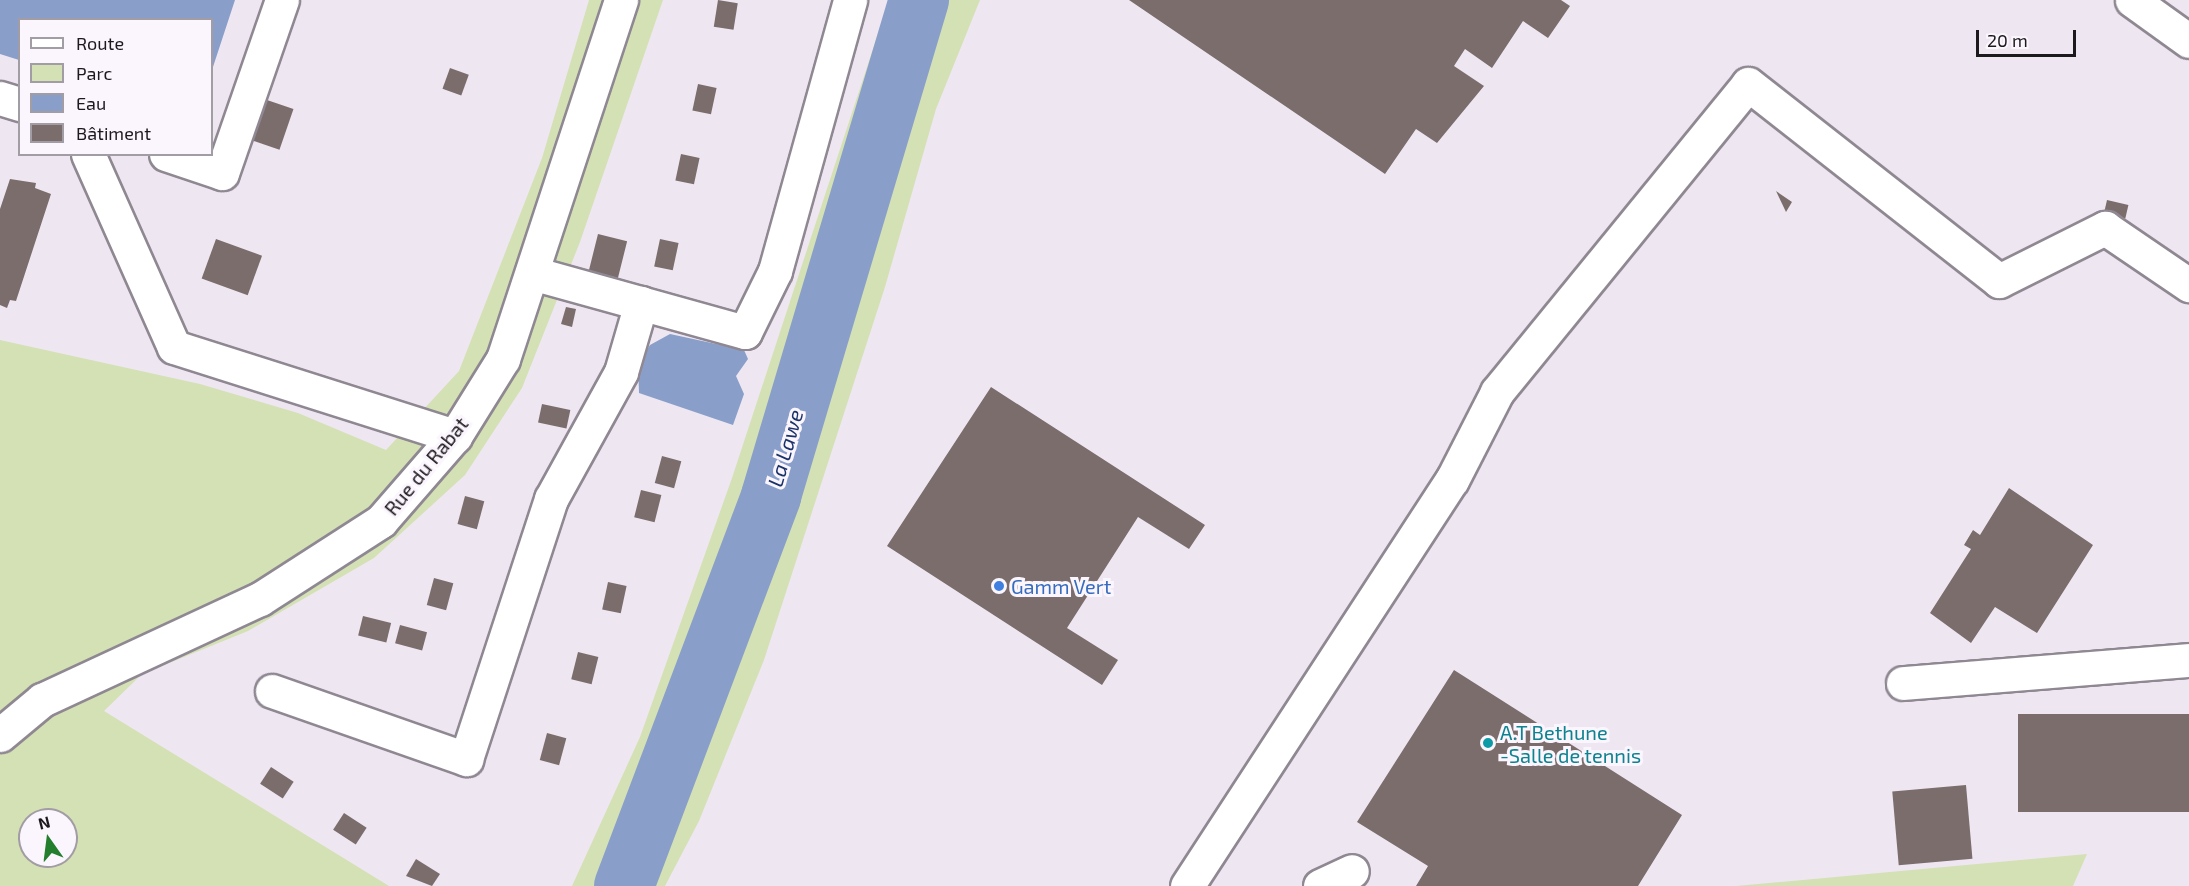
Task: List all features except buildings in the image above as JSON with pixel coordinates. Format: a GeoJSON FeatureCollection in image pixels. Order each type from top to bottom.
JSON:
{"type":"FeatureCollection","features":[{"type":"Feature","properties":{"kind":"street"},"geometry":{"type":"LineString","coordinates":[[172,156],[222,173],[282,0]]}},
{"type":"Feature","properties":{"kind":"street","name":"Rue du Rabat"},"geometry":{"type":"LineString","coordinates":[[0,735],[42,700],[260,599],[381,521],[455,436],[503,359],[621,0]]}},
{"type":"Feature","properties":{"kind":"street"},"geometry":{"type":"LineString","coordinates":[[532,273],[745,332],[775,271],[850,0]]}},
{"type":"Feature","properties":{"kind":"street"},"geometry":{"type":"LineString","coordinates":[[2132,0],[2189,41]]}},
{"type":"Feature","properties":{"kind":"street"},"geometry":{"type":"LineString","coordinates":[[1187,886],[1452,480],[1497,392],[1748,84],[1999,281],[2105,228],[2189,285]]}},
{"type":"Feature","properties":{"kind":"street"},"geometry":{"type":"LineString","coordinates":[[0,98],[18,103]]}},
{"type":"Feature","properties":{"kind":"street"},"geometry":{"type":"LineString","coordinates":[[89,156],[174,347],[455,436]]}},
{"type":"Feature","properties":{"kind":"street"},"geometry":{"type":"LineString","coordinates":[[272,691],[466,759],[551,499],[621,372],[641,303]]}},
{"type":"Feature","properties":{"kind":"street"},"geometry":{"type":"LineString","coordinates":[[1903,682],[2189,660]]}},
{"type":"Feature","properties":{"kind":"street"},"geometry":{"type":"LineString","coordinates":[[1320,886],[1352,871]]}},
{"type":"Feature","properties":{"kind":"green space"},"geometry":{"type":"Polygon","coordinates":[[[589,0],[663,0],[580,242],[522,388],[465,475],[374,558],[248,631],[142,674],[104,711],[389,886],[0,886],[0,340],[200,384],[298,413],[386,450],[459,371],[542,158],[589,0]]]}},
{"type":"Feature","properties":{"kind":"green space"},"geometry":{"type":"Polygon","coordinates":[[[889,0],[980,0],[936,109],[885,287],[764,660],[699,821],[665,886],[572,886],[640,737],[732,478],[889,0]]]}},
{"type":"Feature","properties":{"kind":"green space"},"geometry":{"type":"Polygon","coordinates":[[[2087,854],[2073,886],[1736,886],[2087,854]]]}},
{"type":"Feature","properties":{"kind":"water"},"geometry":{"type":"Polygon","coordinates":[[[0,0],[235,0],[213,67],[213,18],[18,18],[18,60],[0,54],[0,0]]]}},
{"type":"Feature","properties":{"kind":"water"},"geometry":{"type":"Polygon","coordinates":[[[670,334],[744,350],[748,359],[736,376],[744,394],[733,425],[639,393],[638,363],[650,345],[670,334]]]}},
{"type":"Feature","properties":{"kind":"waterway","name":"La Lawe"},"geometry":{"type":"LineString","coordinates":[[624,886],[771,496],[919,0]]}},
{"type":"Feature","properties":{"kind":"place","name":"Gamm Vert"},"geometry":{"type":"Point","coordinates":[999,586]}},
{"type":"Feature","properties":{"kind":"place","name":"A.T Bethune -Salle de tennis"},"geometry":{"type":"Point","coordinates":[1488,743]}}]}
